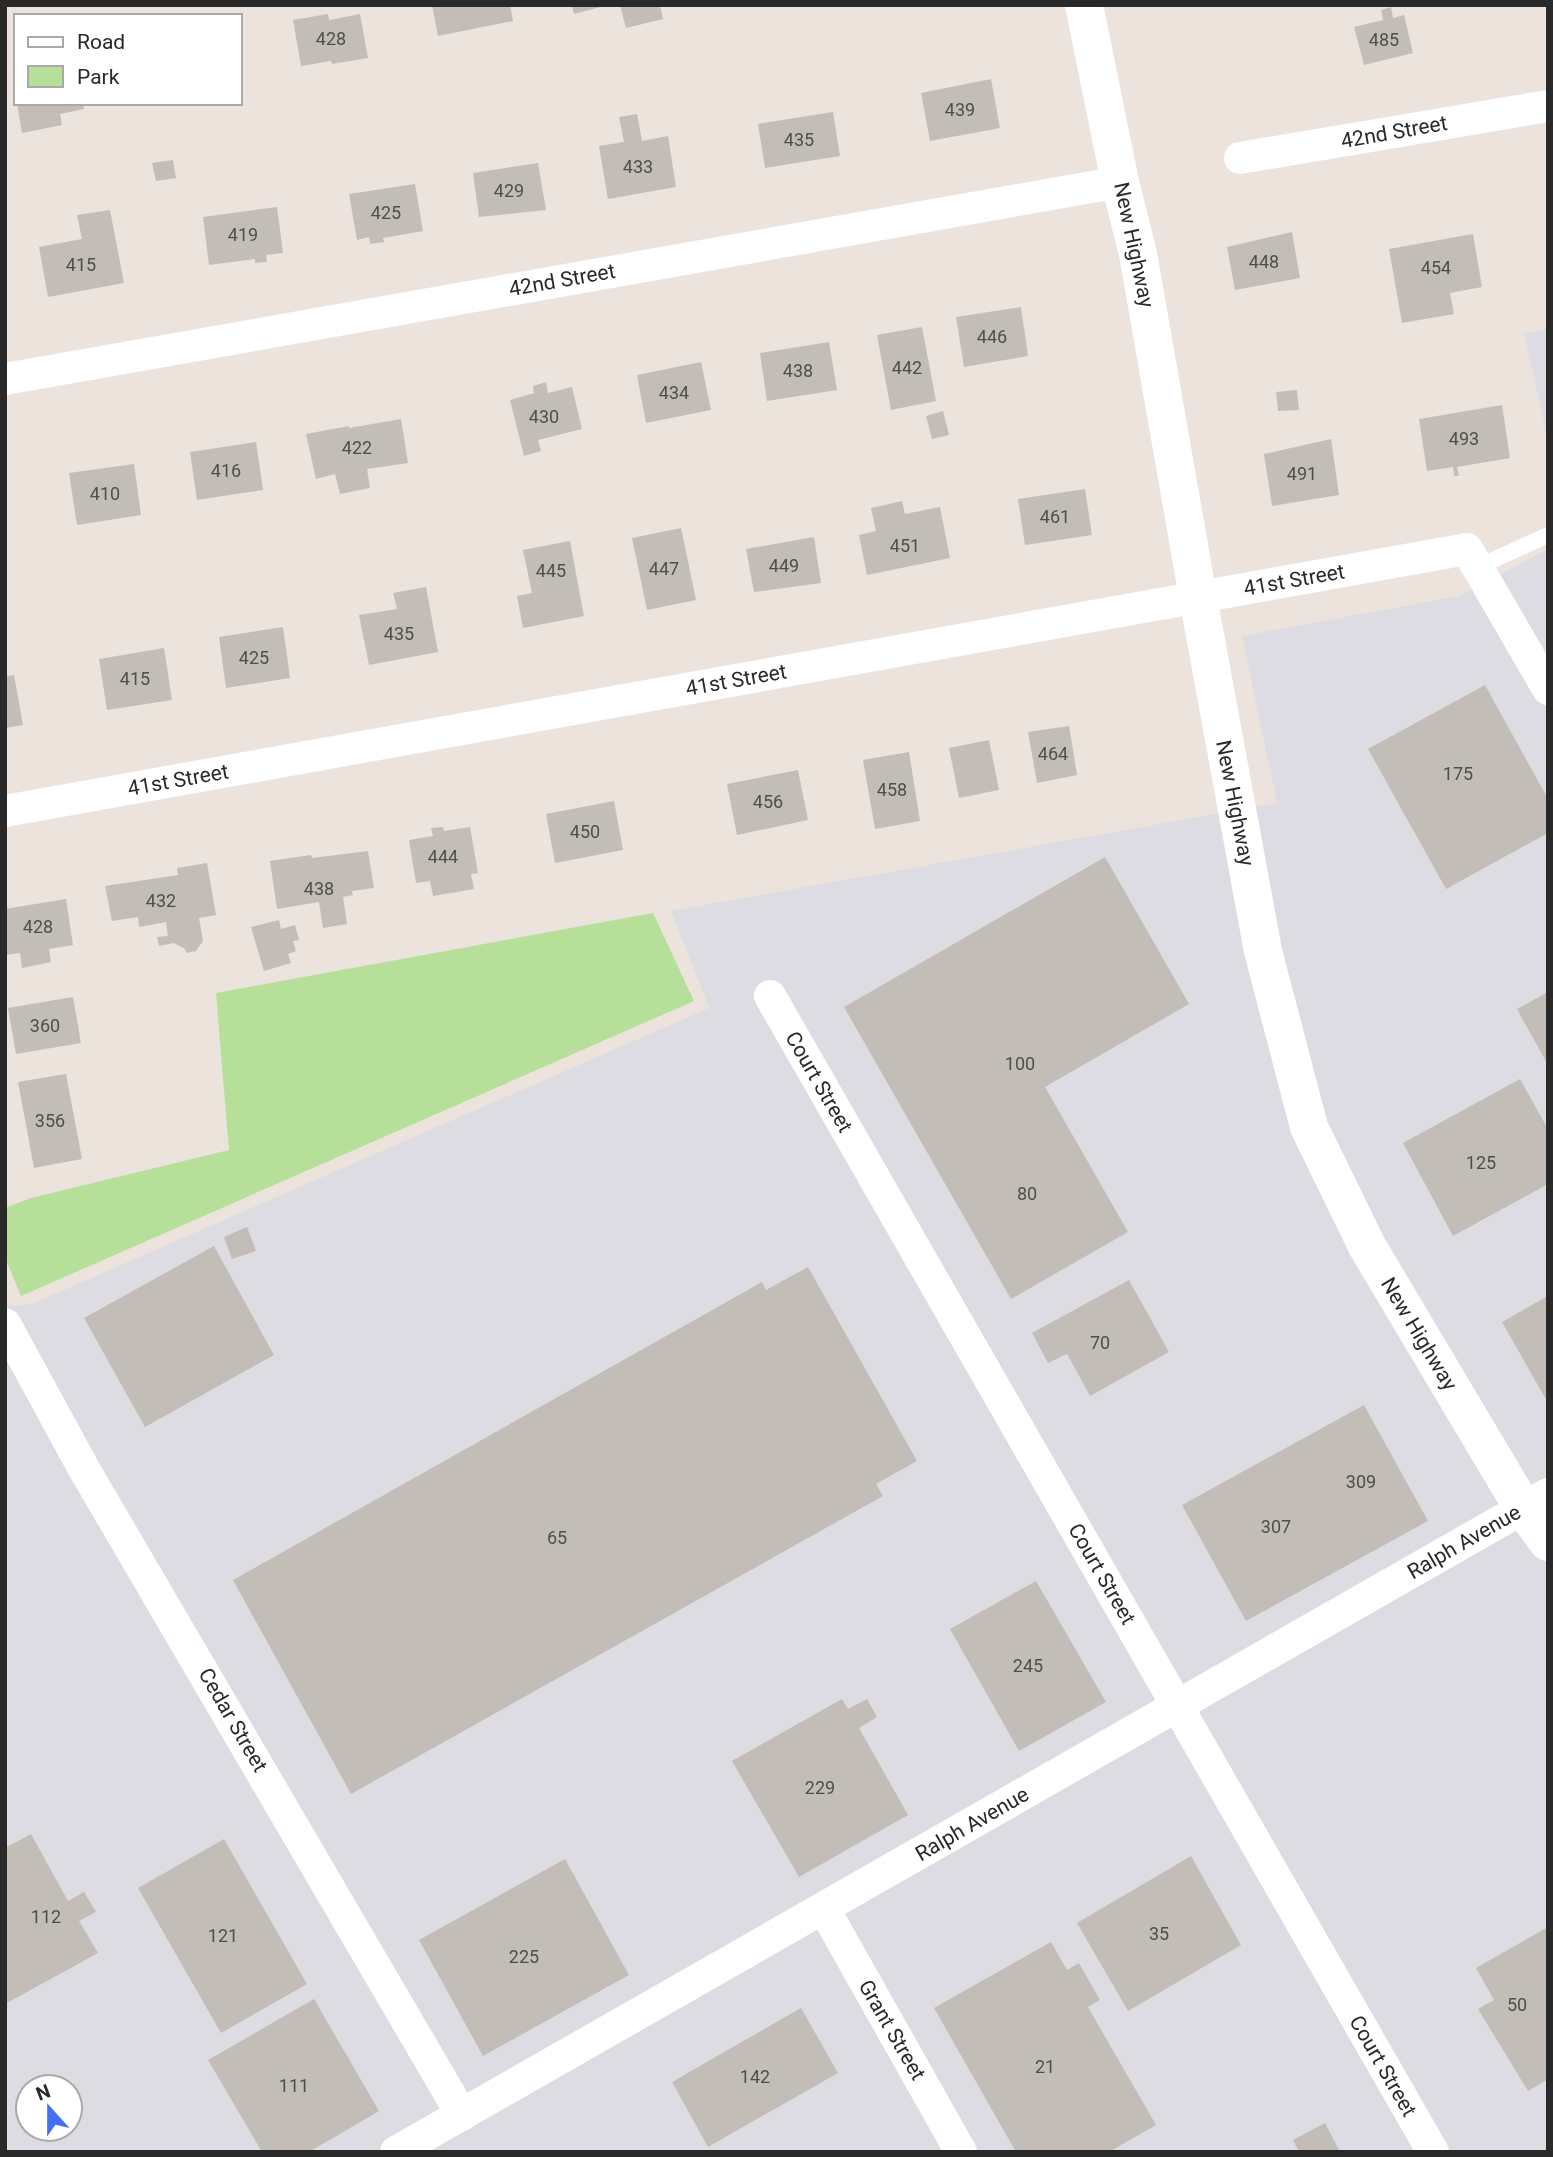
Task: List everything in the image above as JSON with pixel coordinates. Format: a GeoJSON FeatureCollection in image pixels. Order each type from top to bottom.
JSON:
{"type":"FeatureCollection","features":[{"type":"Feature","properties":{"kind":"main road","name":"New Highway"},"geometry":{"type":"LineString","coordinates":[[1084,5],[1120,182],[1138,254],[1263,951],[1308,1126],[1367,1246],[1535,1501],[1548,1542]]}},
{"type":"Feature","properties":{"kind":"street","name":"42nd Street"},"geometry":{"type":"LineString","coordinates":[[1240,158],[1548,106]]}},
{"type":"Feature","properties":{"kind":"street","name":"42nd Street"},"geometry":{"type":"LineString","coordinates":[[5,379],[1120,182]]}},
{"type":"Feature","properties":{"kind":"street","name":"41st Street"},"geometry":{"type":"LineString","coordinates":[[5,811],[1198,597],[1473,558]]}},
{"type":"Feature","properties":{"kind":"street"},"geometry":{"type":"LineString","coordinates":[[1473,558],[1548,689]]}},
{"type":"Feature","properties":{"kind":"street","name":"Court Street"},"geometry":{"type":"LineString","coordinates":[[770,996],[1433,2152]]}},
{"type":"Feature","properties":{"kind":"street","name":"Cedar Street"},"geometry":{"type":"LineString","coordinates":[[5,1324],[85,1469],[462,2115]]}},
{"type":"Feature","properties":{"kind":"street","name":"Ralph Avenue"},"geometry":{"type":"LineString","coordinates":[[396,2152],[1535,1501]]}},
{"type":"Feature","properties":{"kind":"street","name":"Grant Street"},"geometry":{"type":"LineString","coordinates":[[824,1909],[961,2152]]}},
{"type":"Feature","properties":{"kind":"lane"},"geometry":{"type":"LineString","coordinates":[[1473,558],[1548,535]]}},
{"type":"Feature","properties":{"kind":"shaded area"},"geometry":{"type":"Polygon","coordinates":[[[1548,329],[1548,440],[1524,333],[1548,329]]]}},
{"type":"Feature","properties":{"kind":"shaded area"},"geometry":{"type":"Polygon","coordinates":[[[1548,549],[1548,2152],[5,2152],[5,1306],[32,1304],[709,1008],[671,911],[1277,803],[1242,636],[1460,596],[1548,549]]]}},
{"type":"Feature","properties":{"kind":"green space"},"geometry":{"type":"Polygon","coordinates":[[[653,913],[694,1001],[21,1296],[5,1257],[5,1208],[31,1198],[229,1150],[216,993],[653,913]]]}},
{"type":"Feature","properties":{"kind":"building"},"geometry":{"type":"Polygon","coordinates":[[[432,5],[510,5],[513,21],[438,36],[432,5]]]}},
{"type":"Feature","properties":{"kind":"building"},"geometry":{"type":"Polygon","coordinates":[[[572,5],[604,5],[604,6],[574,14],[572,5]]]}},
{"type":"Feature","properties":{"kind":"building"},"geometry":{"type":"Polygon","coordinates":[[[620,5],[660,5],[663,19],[626,28],[620,5]]]}},
{"type":"Feature","properties":{"kind":"building"},"geometry":{"type":"Polygon","coordinates":[[[1391,7],[1393,18],[1404,15],[1413,53],[1364,65],[1354,27],[1383,20],[1381,10],[1391,7]]]}},
{"type":"Feature","properties":{"kind":"building"},"geometry":{"type":"Polygon","coordinates":[[[328,14],[329,20],[360,14],[368,58],[301,66],[293,20],[328,14]]]}},
{"type":"Feature","properties":{"kind":"building"},"geometry":{"type":"Polygon","coordinates":[[[991,79],[1000,128],[930,141],[921,93],[991,79]]]}},
{"type":"Feature","properties":{"kind":"building"},"geometry":{"type":"Polygon","coordinates":[[[17,105],[83,105],[84,109],[60,114],[62,125],[22,133],[17,105]]]}},
{"type":"Feature","properties":{"kind":"building"},"geometry":{"type":"Polygon","coordinates":[[[833,112],[840,156],[765,168],[758,124],[833,112]]]}},
{"type":"Feature","properties":{"kind":"building"},"geometry":{"type":"Polygon","coordinates":[[[637,114],[642,141],[668,136],[676,187],[608,199],[599,146],[624,142],[619,117],[637,114]]]}},
{"type":"Feature","properties":{"kind":"building"},"geometry":{"type":"Polygon","coordinates":[[[173,160],[176,178],[156,181],[152,163],[173,160]]]}},
{"type":"Feature","properties":{"kind":"building"},"geometry":{"type":"Polygon","coordinates":[[[538,163],[546,210],[479,217],[473,173],[538,163]]]}},
{"type":"Feature","properties":{"kind":"building"},"geometry":{"type":"Polygon","coordinates":[[[415,184],[423,231],[383,238],[384,242],[370,244],[369,237],[357,240],[349,194],[415,184]]]}},
{"type":"Feature","properties":{"kind":"building"},"geometry":{"type":"Polygon","coordinates":[[[277,207],[283,253],[266,255],[267,262],[255,263],[255,259],[209,265],[203,217],[277,207]]]}},
{"type":"Feature","properties":{"kind":"building"},"geometry":{"type":"Polygon","coordinates":[[[110,210],[124,283],[48,297],[39,247],[82,239],[77,215],[110,210]]]}},
{"type":"Feature","properties":{"kind":"building"},"geometry":{"type":"Polygon","coordinates":[[[1292,232],[1300,278],[1235,290],[1227,247],[1292,232]]]}},
{"type":"Feature","properties":{"kind":"building"},"geometry":{"type":"Polygon","coordinates":[[[1473,234],[1482,287],[1450,293],[1454,314],[1402,323],[1389,249],[1473,234]]]}},
{"type":"Feature","properties":{"kind":"building"},"geometry":{"type":"Polygon","coordinates":[[[1021,307],[1028,356],[964,367],[956,317],[1021,307]]]}},
{"type":"Feature","properties":{"kind":"building"},"geometry":{"type":"Polygon","coordinates":[[[922,327],[936,401],[891,410],[877,335],[922,327]]]}},
{"type":"Feature","properties":{"kind":"building"},"geometry":{"type":"Polygon","coordinates":[[[829,342],[837,390],[767,401],[760,353],[829,342]]]}},
{"type":"Feature","properties":{"kind":"building"},"geometry":{"type":"Polygon","coordinates":[[[701,362],[711,410],[646,423],[637,375],[701,362]]]}},
{"type":"Feature","properties":{"kind":"building"},"geometry":{"type":"Polygon","coordinates":[[[546,382],[548,393],[572,387],[582,429],[538,440],[541,451],[524,456],[510,400],[534,393],[533,386],[546,382]]]}},
{"type":"Feature","properties":{"kind":"building"},"geometry":{"type":"Polygon","coordinates":[[[1297,390],[1299,410],[1278,411],[1276,392],[1297,390]]]}},
{"type":"Feature","properties":{"kind":"building"},"geometry":{"type":"Polygon","coordinates":[[[1502,405],[1510,458],[1457,467],[1459,476],[1454,476],[1453,467],[1427,471],[1419,419],[1502,405]]]}},
{"type":"Feature","properties":{"kind":"building"},"geometry":{"type":"Polygon","coordinates":[[[943,411],[949,435],[932,439],[926,416],[943,411]]]}},
{"type":"Feature","properties":{"kind":"building"},"geometry":{"type":"Polygon","coordinates":[[[401,419],[408,463],[367,469],[370,488],[340,494],[335,474],[316,479],[306,434],[401,419]]]}},
{"type":"Feature","properties":{"kind":"building"},"geometry":{"type":"Polygon","coordinates":[[[1331,439],[1339,495],[1272,506],[1264,454],[1331,439]]]}},
{"type":"Feature","properties":{"kind":"building"},"geometry":{"type":"Polygon","coordinates":[[[256,442],[263,490],[197,500],[190,452],[256,442]]]}},
{"type":"Feature","properties":{"kind":"building"},"geometry":{"type":"Polygon","coordinates":[[[134,464],[141,515],[77,525],[69,473],[134,464]]]}},
{"type":"Feature","properties":{"kind":"building"},"geometry":{"type":"Polygon","coordinates":[[[1085,489],[1092,535],[1025,545],[1018,499],[1085,489]]]}},
{"type":"Feature","properties":{"kind":"building"},"geometry":{"type":"Polygon","coordinates":[[[902,501],[905,514],[940,507],[950,558],[867,575],[859,535],[876,531],[871,508],[902,501]]]}},
{"type":"Feature","properties":{"kind":"building"},"geometry":{"type":"Polygon","coordinates":[[[681,528],[696,600],[647,610],[632,538],[681,528]]]}},
{"type":"Feature","properties":{"kind":"building"},"geometry":{"type":"Polygon","coordinates":[[[814,537],[821,583],[754,592],[746,549],[814,537]]]}},
{"type":"Feature","properties":{"kind":"building"},"geometry":{"type":"Polygon","coordinates":[[[570,541],[584,616],[523,628],[517,596],[532,593],[523,550],[570,541]]]}},
{"type":"Feature","properties":{"kind":"building"},"geometry":{"type":"Polygon","coordinates":[[[426,587],[438,652],[369,665],[359,615],[397,609],[393,593],[426,587]]]}},
{"type":"Feature","properties":{"kind":"building"},"geometry":{"type":"Polygon","coordinates":[[[283,627],[290,678],[226,688],[219,637],[283,627]]]}},
{"type":"Feature","properties":{"kind":"building"},"geometry":{"type":"Polygon","coordinates":[[[164,648],[172,700],[107,710],[99,659],[164,648]]]}},
{"type":"Feature","properties":{"kind":"building"},"geometry":{"type":"Polygon","coordinates":[[[14,675],[23,725],[5,728],[5,677],[14,675]]]}},
{"type":"Feature","properties":{"kind":"building"},"geometry":{"type":"Polygon","coordinates":[[[1485,685],[1548,799],[1548,833],[1446,889],[1368,749],[1485,685]]]}},
{"type":"Feature","properties":{"kind":"building"},"geometry":{"type":"Polygon","coordinates":[[[1069,726],[1077,775],[1037,783],[1028,732],[1069,726]]]}},
{"type":"Feature","properties":{"kind":"building"},"geometry":{"type":"Polygon","coordinates":[[[989,740],[999,790],[959,798],[949,748],[989,740]]]}},
{"type":"Feature","properties":{"kind":"building"},"geometry":{"type":"Polygon","coordinates":[[[909,752],[920,821],[875,829],[863,760],[909,752]]]}},
{"type":"Feature","properties":{"kind":"building"},"geometry":{"type":"Polygon","coordinates":[[[798,770],[808,820],[737,835],[727,784],[798,770]]]}},
{"type":"Feature","properties":{"kind":"building"},"geometry":{"type":"Polygon","coordinates":[[[614,801],[623,850],[555,863],[546,814],[614,801]]]}},
{"type":"Feature","properties":{"kind":"building"},"geometry":{"type":"Polygon","coordinates":[[[443,827],[444,831],[470,827],[478,873],[471,874],[474,889],[433,896],[430,881],[416,883],[409,840],[433,836],[431,828],[443,827]]]}},
{"type":"Feature","properties":{"kind":"building"},"geometry":{"type":"Polygon","coordinates":[[[368,851],[374,888],[352,891],[353,895],[343,897],[347,924],[323,928],[319,902],[277,909],[270,861],[368,851]]]}},
{"type":"Feature","properties":{"kind":"building"},"geometry":{"type":"Polygon","coordinates":[[[1105,857],[1189,1004],[1045,1087],[1128,1232],[1011,1299],[844,1007],[1105,857]]]}},
{"type":"Feature","properties":{"kind":"building"},"geometry":{"type":"Polygon","coordinates":[[[207,863],[216,915],[199,918],[203,941],[196,951],[186,953],[185,949],[174,943],[159,946],[157,937],[168,936],[166,922],[139,927],[138,917],[112,921],[105,886],[178,875],[177,868],[207,863]]]}},
{"type":"Feature","properties":{"kind":"building"},"geometry":{"type":"Polygon","coordinates":[[[66,899],[73,945],[49,949],[51,962],[22,968],[20,953],[5,955],[5,909],[66,899]]]}},
{"type":"Feature","properties":{"kind":"building"},"geometry":{"type":"Polygon","coordinates":[[[279,920],[281,929],[295,925],[299,940],[293,941],[296,951],[288,954],[291,963],[264,971],[251,927],[279,920]]]}},
{"type":"Feature","properties":{"kind":"building"},"geometry":{"type":"Polygon","coordinates":[[[1548,992],[1548,1065],[1517,1009],[1548,992]]]}},
{"type":"Feature","properties":{"kind":"building"},"geometry":{"type":"Polygon","coordinates":[[[73,997],[81,1043],[16,1054],[8,1008],[73,997]]]}},
{"type":"Feature","properties":{"kind":"building"},"geometry":{"type":"Polygon","coordinates":[[[66,1074],[82,1159],[34,1168],[18,1082],[66,1074]]]}},
{"type":"Feature","properties":{"kind":"building"},"geometry":{"type":"Polygon","coordinates":[[[1520,1079],[1548,1129],[1548,1184],[1453,1236],[1403,1143],[1520,1079]]]}},
{"type":"Feature","properties":{"kind":"building"},"geometry":{"type":"Polygon","coordinates":[[[247,1227],[256,1251],[232,1259],[224,1237],[247,1227]]]}},
{"type":"Feature","properties":{"kind":"building"},"geometry":{"type":"Polygon","coordinates":[[[214,1246],[274,1355],[145,1427],[84,1318],[214,1246]]]}},
{"type":"Feature","properties":{"kind":"building"},"geometry":{"type":"Polygon","coordinates":[[[808,1267],[917,1461],[876,1484],[883,1496],[351,1794],[233,1580],[762,1282],[766,1290],[808,1267]]]}},
{"type":"Feature","properties":{"kind":"building"},"geometry":{"type":"Polygon","coordinates":[[[1129,1280],[1169,1352],[1090,1396],[1067,1354],[1048,1363],[1032,1333],[1129,1280]]]}},
{"type":"Feature","properties":{"kind":"building"},"geometry":{"type":"Polygon","coordinates":[[[1548,1296],[1548,1403],[1502,1322],[1548,1296]]]}},
{"type":"Feature","properties":{"kind":"building"},"geometry":{"type":"Polygon","coordinates":[[[1364,1405],[1428,1521],[1246,1621],[1182,1505],[1364,1405]]]}},
{"type":"Feature","properties":{"kind":"building"},"geometry":{"type":"Polygon","coordinates":[[[1036,1581],[1106,1702],[1019,1751],[950,1629],[1036,1581]]]}},
{"type":"Feature","properties":{"kind":"building"},"geometry":{"type":"Polygon","coordinates":[[[842,1699],[848,1709],[867,1699],[877,1717],[859,1728],[908,1815],[799,1877],[732,1761],[842,1699]]]}},
{"type":"Feature","properties":{"kind":"building"},"geometry":{"type":"Polygon","coordinates":[[[31,1834],[68,1901],[84,1892],[96,1912],[79,1921],[98,1953],[5,2004],[5,1848],[31,1834]]]}},
{"type":"Feature","properties":{"kind":"building"},"geometry":{"type":"Polygon","coordinates":[[[224,1839],[307,1984],[221,2033],[138,1888],[224,1839]]]}},
{"type":"Feature","properties":{"kind":"building"},"geometry":{"type":"Polygon","coordinates":[[[1191,1856],[1241,1945],[1128,2011],[1077,1923],[1191,1856]]]}},
{"type":"Feature","properties":{"kind":"building"},"geometry":{"type":"Polygon","coordinates":[[[565,1859],[629,1975],[483,2056],[419,1940],[565,1859]]]}},
{"type":"Feature","properties":{"kind":"building"},"geometry":{"type":"Polygon","coordinates":[[[1548,1927],[1548,2079],[1528,2091],[1478,2009],[1494,2000],[1476,1968],[1548,1927]]]}},
{"type":"Feature","properties":{"kind":"building"},"geometry":{"type":"Polygon","coordinates":[[[1051,1942],[1067,1970],[1079,1963],[1100,2000],[1088,2007],[1156,2125],[1109,2152],[1016,2152],[934,2008],[1051,1942]]]}},
{"type":"Feature","properties":{"kind":"building"},"geometry":{"type":"Polygon","coordinates":[[[314,1999],[379,2111],[309,2152],[262,2152],[208,2060],[314,1999]]]}},
{"type":"Feature","properties":{"kind":"building"},"geometry":{"type":"Polygon","coordinates":[[[801,2008],[838,2073],[708,2147],[672,2082],[801,2008]]]}},
{"type":"Feature","properties":{"kind":"building"},"geometry":{"type":"Polygon","coordinates":[[[1325,2123],[1340,2152],[1299,2152],[1293,2140],[1325,2123]]]}}]}
